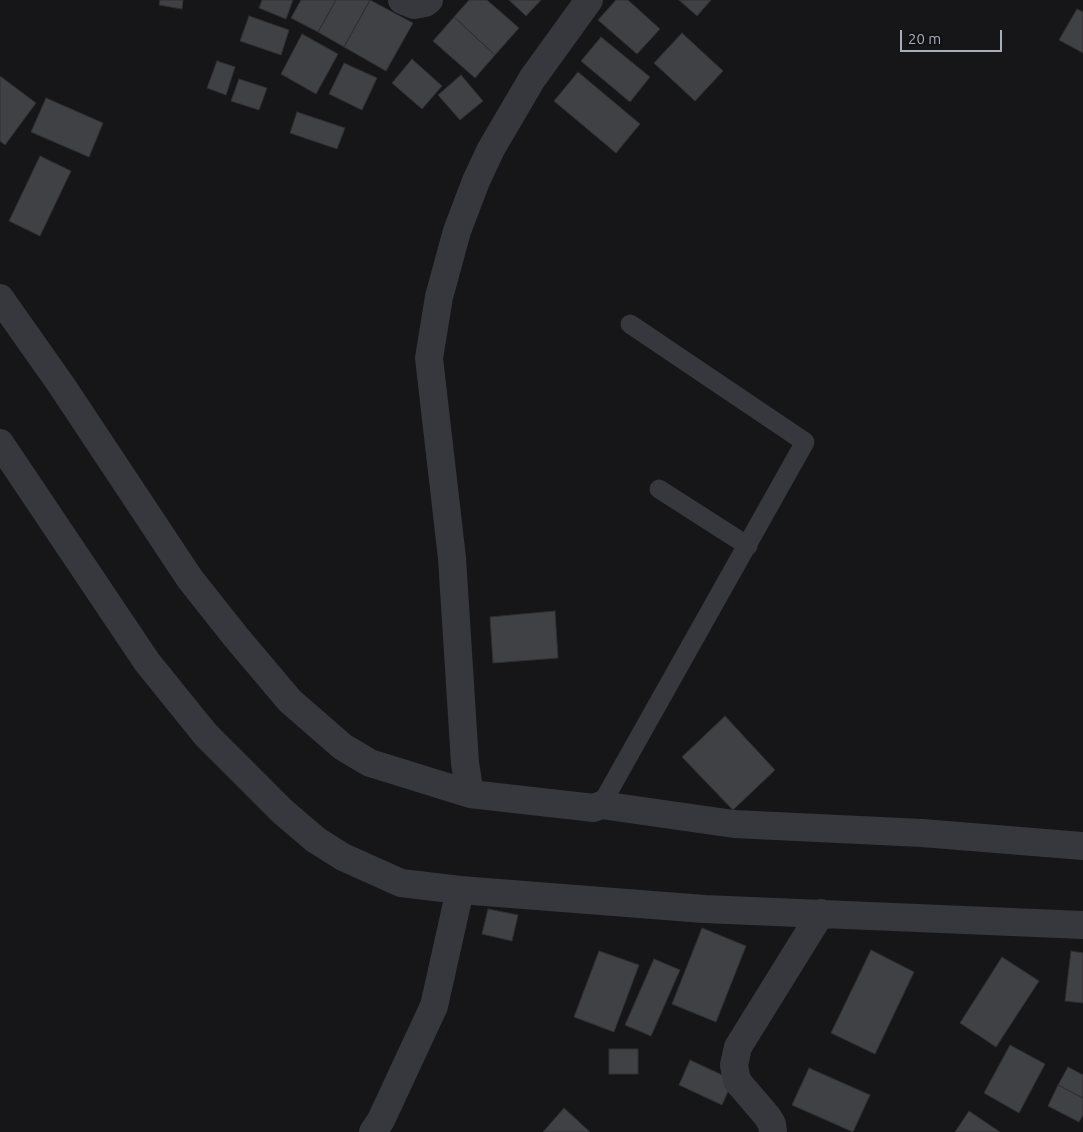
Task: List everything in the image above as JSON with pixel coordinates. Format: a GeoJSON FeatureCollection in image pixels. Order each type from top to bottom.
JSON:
{"type":"FeatureCollection","features":[{"type":"Feature","properties":{"kind":"street"},"geometry":{"type":"LineString","coordinates":[[402,0],[414,5],[430,0]]}},
{"type":"Feature","properties":{"kind":"street"},"geometry":{"type":"LineString","coordinates":[[470,794],[466,778],[452,558],[429,358],[439,297],[457,231],[476,181],[491,149],[532,80],[589,0]]}},
{"type":"Feature","properties":{"kind":"street"},"geometry":{"type":"LineString","coordinates":[[0,298],[68,394],[190,579],[290,701],[343,747],[370,762],[470,794],[594,808],[601,805],[734,824],[922,833],[1083,846]]}},
{"type":"Feature","properties":{"kind":"street"},"geometry":{"type":"LineString","coordinates":[[0,443],[146,662],[206,735],[282,811],[322,844],[343,857],[400,883],[460,890],[704,909],[1083,925]]}},
{"type":"Feature","properties":{"kind":"street"},"geometry":{"type":"LineString","coordinates":[[381,1128],[434,1006],[460,890]]}},
{"type":"Feature","properties":{"kind":"street"},"geometry":{"type":"LineString","coordinates":[[773,1132],[772,1124],[767,1116],[737,1081],[734,1065],[738,1047],[821,913]]}},
{"type":"Feature","properties":{"kind":"lane"},"geometry":{"type":"LineString","coordinates":[[601,805],[805,442],[630,324]]}},
{"type":"Feature","properties":{"kind":"lane"},"geometry":{"type":"LineString","coordinates":[[659,489],[748,546]]}},
{"type":"Feature","properties":{"kind":"building"},"geometry":{"type":"Polygon","coordinates":[[[160,0],[183,0],[182,9],[159,5],[160,0]]]}},
{"type":"Feature","properties":{"kind":"building"},"geometry":{"type":"Polygon","coordinates":[[[262,0],[293,0],[286,19],[259,8],[262,0]]]}},
{"type":"Feature","properties":{"kind":"building"},"geometry":{"type":"Polygon","coordinates":[[[301,0],[336,0],[318,32],[291,18],[301,0]]]}},
{"type":"Feature","properties":{"kind":"building"},"geometry":{"type":"Polygon","coordinates":[[[336,0],[370,0],[344,47],[318,32],[336,0]]]}},
{"type":"Feature","properties":{"kind":"building"},"geometry":{"type":"Polygon","coordinates":[[[370,0],[413,23],[386,71],[344,47],[370,0]]]}},
{"type":"Feature","properties":{"kind":"building"},"geometry":{"type":"Polygon","coordinates":[[[469,0],[487,0],[519,28],[495,55],[454,17],[469,0]]]}},
{"type":"Feature","properties":{"kind":"building"},"geometry":{"type":"Polygon","coordinates":[[[509,0],[541,0],[526,16],[509,0]]]}},
{"type":"Feature","properties":{"kind":"building"},"geometry":{"type":"Polygon","coordinates":[[[616,0],[628,0],[660,29],[637,54],[598,20],[616,0]]]}},
{"type":"Feature","properties":{"kind":"building"},"geometry":{"type":"Polygon","coordinates":[[[679,0],[711,0],[697,16],[679,0]]]}},
{"type":"Feature","properties":{"kind":"building"},"geometry":{"type":"Polygon","coordinates":[[[1077,9],[1083,12],[1083,53],[1059,40],[1077,9]]]}},
{"type":"Feature","properties":{"kind":"building"},"geometry":{"type":"Polygon","coordinates":[[[249,16],[289,30],[281,55],[240,41],[249,16]]]}},
{"type":"Feature","properties":{"kind":"building"},"geometry":{"type":"Polygon","coordinates":[[[454,17],[495,55],[475,78],[433,41],[454,17]]]}},
{"type":"Feature","properties":{"kind":"building"},"geometry":{"type":"Polygon","coordinates":[[[682,33],[723,71],[695,101],[654,63],[682,33]]]}},
{"type":"Feature","properties":{"kind":"building"},"geometry":{"type":"Polygon","coordinates":[[[302,34],[338,54],[316,94],[281,74],[302,34]]]}},
{"type":"Feature","properties":{"kind":"building"},"geometry":{"type":"Polygon","coordinates":[[[601,37],[650,77],[630,102],[581,61],[601,37]]]}},
{"type":"Feature","properties":{"kind":"building"},"geometry":{"type":"Polygon","coordinates":[[[412,59],[442,86],[422,109],[392,83],[412,59]]]}},
{"type":"Feature","properties":{"kind":"building"},"geometry":{"type":"Polygon","coordinates":[[[217,61],[235,67],[226,95],[207,88],[217,61]]]}},
{"type":"Feature","properties":{"kind":"building"},"geometry":{"type":"Polygon","coordinates":[[[344,63],[377,78],[362,110],[329,94],[344,63]]]}},
{"type":"Feature","properties":{"kind":"building"},"geometry":{"type":"Polygon","coordinates":[[[578,72],[640,124],[616,153],[554,101],[578,72]]]}},
{"type":"Feature","properties":{"kind":"building"},"geometry":{"type":"Polygon","coordinates":[[[461,75],[483,101],[460,120],[438,95],[461,75]]]}},
{"type":"Feature","properties":{"kind":"building"},"geometry":{"type":"Polygon","coordinates":[[[0,76],[36,103],[5,145],[0,141],[0,76]]]}},
{"type":"Feature","properties":{"kind":"building"},"geometry":{"type":"Polygon","coordinates":[[[239,79],[267,88],[259,110],[231,101],[239,79]]]}},
{"type":"Feature","properties":{"kind":"building"},"geometry":{"type":"Polygon","coordinates":[[[46,98],[103,123],[89,157],[31,132],[46,98]]]}},
{"type":"Feature","properties":{"kind":"building"},"geometry":{"type":"Polygon","coordinates":[[[297,112],[345,128],[337,149],[290,133],[297,112]]]}},
{"type":"Feature","properties":{"kind":"building"},"geometry":{"type":"Polygon","coordinates":[[[40,156],[71,171],[40,236],[9,221],[40,156]]]}},
{"type":"Feature","properties":{"kind":"building"},"geometry":{"type":"Polygon","coordinates":[[[555,611],[558,658],[493,663],[490,617],[555,611]]]}},
{"type":"Feature","properties":{"kind":"building"},"geometry":{"type":"Polygon","coordinates":[[[725,716],[775,770],[733,810],[682,757],[725,716]]]}},
{"type":"Feature","properties":{"kind":"building"},"geometry":{"type":"Polygon","coordinates":[[[488,909],[518,915],[512,941],[482,934],[488,909]]]}},
{"type":"Feature","properties":{"kind":"building"},"geometry":{"type":"Polygon","coordinates":[[[702,928],[746,946],[716,1022],[672,1004],[702,928]]]}},
{"type":"Feature","properties":{"kind":"building"},"geometry":{"type":"Polygon","coordinates":[[[871,950],[914,972],[875,1054],[831,1033],[871,950]]]}},
{"type":"Feature","properties":{"kind":"building"},"geometry":{"type":"Polygon","coordinates":[[[599,951],[639,965],[614,1032],[574,1017],[599,951]]]}},
{"type":"Feature","properties":{"kind":"building"},"geometry":{"type":"Polygon","coordinates":[[[1071,951],[1083,953],[1083,1003],[1065,1001],[1071,951]]]}},
{"type":"Feature","properties":{"kind":"building"},"geometry":{"type":"Polygon","coordinates":[[[1002,957],[1039,981],[996,1047],[960,1023],[1002,957]]]}},
{"type":"Feature","properties":{"kind":"building"},"geometry":{"type":"Polygon","coordinates":[[[654,959],[680,970],[651,1036],[625,1025],[654,959]]]}},
{"type":"Feature","properties":{"kind":"building"},"geometry":{"type":"Polygon","coordinates":[[[1010,1045],[1045,1064],[1019,1113],[984,1093],[1010,1045]]]}},
{"type":"Feature","properties":{"kind":"building"},"geometry":{"type":"Polygon","coordinates":[[[609,1049],[638,1049],[638,1074],[609,1074],[609,1049]]]}},
{"type":"Feature","properties":{"kind":"building"},"geometry":{"type":"Polygon","coordinates":[[[690,1060],[733,1080],[722,1105],[679,1085],[690,1060]]]}},
{"type":"Feature","properties":{"kind":"building"},"geometry":{"type":"Polygon","coordinates":[[[1068,1067],[1083,1075],[1083,1098],[1058,1085],[1068,1067]]]}},
{"type":"Feature","properties":{"kind":"building"},"geometry":{"type":"Polygon","coordinates":[[[809,1068],[870,1095],[853,1132],[792,1105],[809,1068]]]}},
{"type":"Feature","properties":{"kind":"building"},"geometry":{"type":"Polygon","coordinates":[[[1058,1085],[1083,1098],[1083,1115],[1079,1122],[1048,1106],[1058,1085]]]}},
{"type":"Feature","properties":{"kind":"building"},"geometry":{"type":"Polygon","coordinates":[[[564,1108],[590,1132],[543,1132],[564,1108]]]}},
{"type":"Feature","properties":{"kind":"building"},"geometry":{"type":"Polygon","coordinates":[[[969,1111],[1000,1132],[955,1132],[969,1111]]]}}]}
